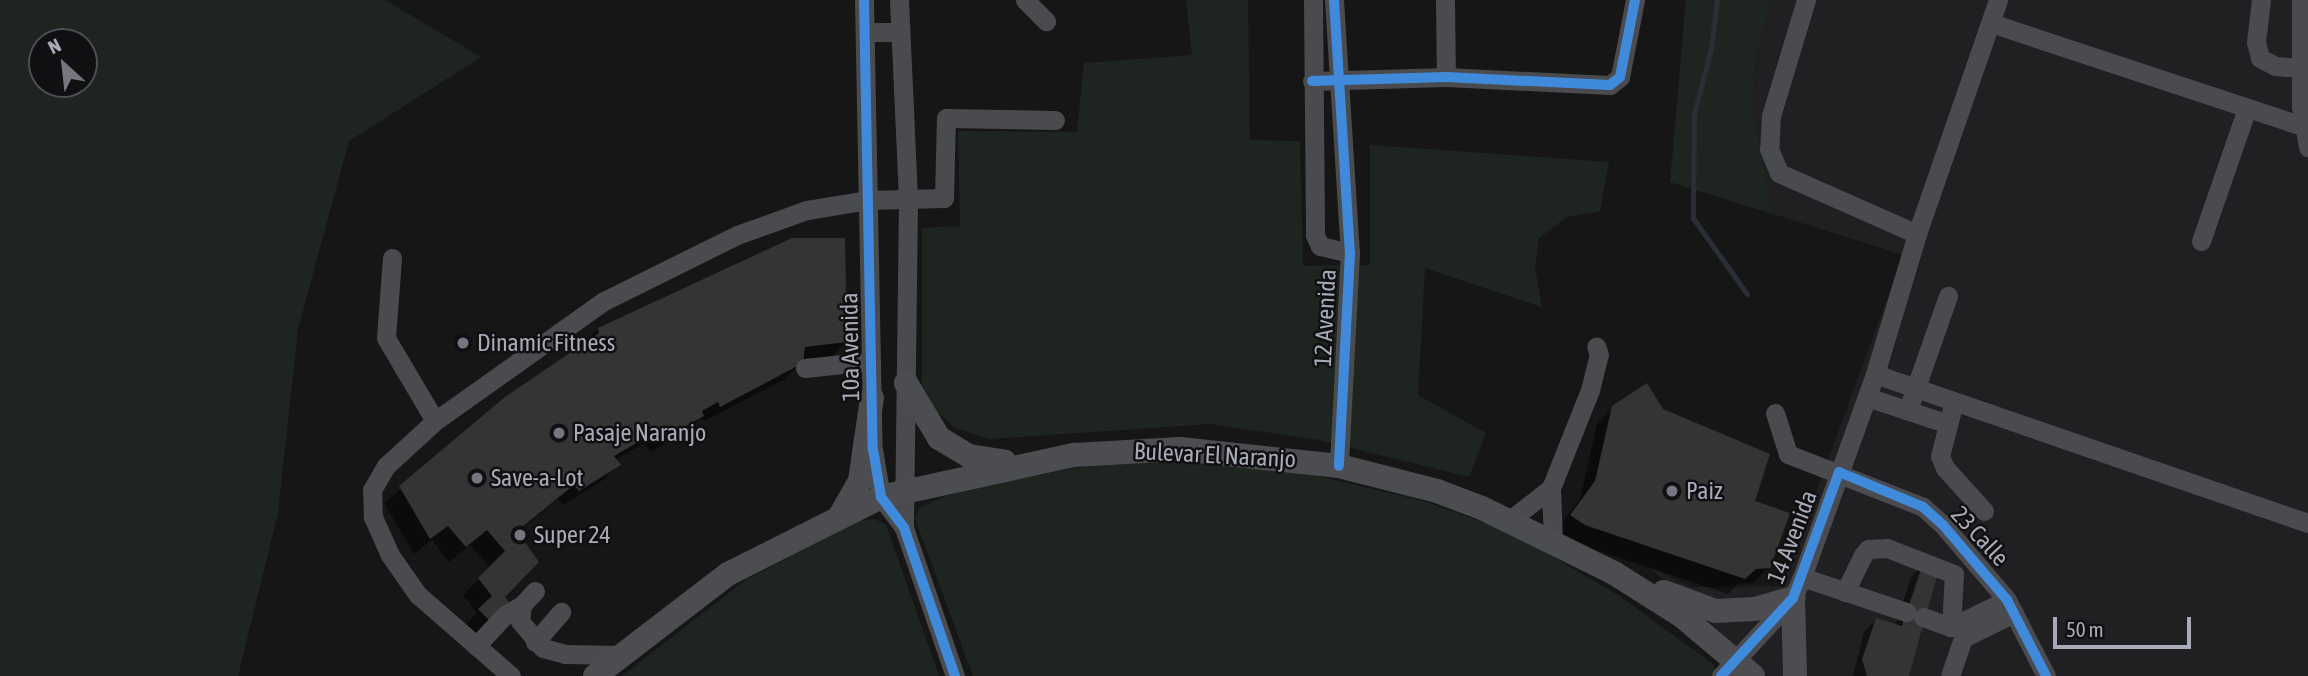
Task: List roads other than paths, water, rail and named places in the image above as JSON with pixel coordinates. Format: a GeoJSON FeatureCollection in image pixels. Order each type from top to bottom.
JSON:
{"type":"FeatureCollection","features":[{"type":"Feature","properties":{"kind":"main road"},"geometry":{"type":"LineString","coordinates":[[906,383],[928,426],[949,445],[969,456],[1016,464]]}},
{"type":"Feature","properties":{"kind":"main road"},"geometry":{"type":"LineString","coordinates":[[839,516],[860,481],[872,398]]}},
{"type":"Feature","properties":{"kind":"main road","name":"Bulevar El Naranjo"},"geometry":{"type":"LineString","coordinates":[[595,676],[728,574],[881,497],[1016,464],[1118,450],[1181,449],[1339,466],[1437,491],[1510,520],[1614,573],[1682,616],[1737,670]]}},
{"type":"Feature","properties":{"kind":"main road"},"geometry":{"type":"LineString","coordinates":[[1614,573],[1716,611],[1755,609],[1798,588],[1796,676]]}},
{"type":"Feature","properties":{"kind":"street","name":"10a Avenida"},"geometry":{"type":"LineString","coordinates":[[864,0],[872,398],[881,497]]}},
{"type":"Feature","properties":{"kind":"street"},"geometry":{"type":"LineString","coordinates":[[899,0],[908,199],[907,489],[904,528]]}},
{"type":"Feature","properties":{"kind":"street"},"geometry":{"type":"LineString","coordinates":[[1025,0],[1046,21]]}},
{"type":"Feature","properties":{"kind":"street"},"geometry":{"type":"LineString","coordinates":[[1313,0],[1311,111],[1343,110]]}},
{"type":"Feature","properties":{"kind":"street","name":"12 Avenida"},"geometry":{"type":"LineString","coordinates":[[1335,0],[1348,173],[1349,253],[1339,466]]}},
{"type":"Feature","properties":{"kind":"street"},"geometry":{"type":"LineString","coordinates":[[1445,0],[1446,77]]}},
{"type":"Feature","properties":{"kind":"street"},"geometry":{"type":"LineString","coordinates":[[1312,81],[1446,77],[1610,85],[1620,77],[1635,0]]}},
{"type":"Feature","properties":{"kind":"street"},"geometry":{"type":"LineString","coordinates":[[1806,0],[1771,116],[1769,149],[1779,173],[1917,233]]}},
{"type":"Feature","properties":{"kind":"street","name":"14 Avenida"},"geometry":{"type":"LineString","coordinates":[[1737,670],[1798,588],[1875,374],[1917,233],[1998,0]]}},
{"type":"Feature","properties":{"kind":"street"},"geometry":{"type":"LineString","coordinates":[[2261,0],[2256,42],[2260,58],[2275,66],[2301,68]]}},
{"type":"Feature","properties":{"kind":"street"},"geometry":{"type":"LineString","coordinates":[[2301,0],[2301,68],[2308,147]]}},
{"type":"Feature","properties":{"kind":"street"},"geometry":{"type":"LineString","coordinates":[[1991,23],[2305,127]]}},
{"type":"Feature","properties":{"kind":"street"},"geometry":{"type":"LineString","coordinates":[[864,32],[899,32]]}},
{"type":"Feature","properties":{"kind":"street"},"geometry":{"type":"LineString","coordinates":[[2201,241],[2247,108]]}},
{"type":"Feature","properties":{"kind":"street","name":"12 Avenida"},"geometry":{"type":"LineString","coordinates":[[1311,111],[1315,235],[1320,246],[1349,253]]}},
{"type":"Feature","properties":{"kind":"street"},"geometry":{"type":"LineString","coordinates":[[511,676],[418,595],[390,555],[373,517],[372,490],[386,466],[435,421],[604,301],[737,234],[807,210],[868,200],[939,199],[946,195],[946,118],[1055,120]]}},
{"type":"Feature","properties":{"kind":"street"},"geometry":{"type":"LineString","coordinates":[[392,258],[386,338],[435,421]]}},
{"type":"Feature","properties":{"kind":"street"},"geometry":{"type":"LineString","coordinates":[[1908,411],[1948,296]]}},
{"type":"Feature","properties":{"kind":"street"},"geometry":{"type":"LineString","coordinates":[[1553,541],[1551,488],[1590,390],[1599,355],[1596,346]]}},
{"type":"Feature","properties":{"kind":"street"},"geometry":{"type":"LineString","coordinates":[[806,373],[872,366]]}},
{"type":"Feature","properties":{"kind":"street"},"geometry":{"type":"LineString","coordinates":[[1875,374],[2308,523]]}},
{"type":"Feature","properties":{"kind":"street"},"geometry":{"type":"LineString","coordinates":[[1867,397],[1948,424]]}},
{"type":"Feature","properties":{"kind":"street"},"geometry":{"type":"LineString","coordinates":[[1954,402],[1940,456],[1945,468],[1984,511]]}},
{"type":"Feature","properties":{"kind":"street","name":"23 Calle"},"geometry":{"type":"LineString","coordinates":[[1775,413],[1788,454],[1923,507],[1989,573],[2011,606],[2046,676]]}},
{"type":"Feature","properties":{"kind":"street"},"geometry":{"type":"LineString","coordinates":[[1510,520],[1551,488]]}},
{"type":"Feature","properties":{"kind":"street"},"geometry":{"type":"LineString","coordinates":[[881,497],[904,528],[955,676]]}},
{"type":"Feature","properties":{"kind":"street"},"geometry":{"type":"LineString","coordinates":[[1844,592],[1868,549],[1886,548],[1954,573],[1951,627]]}},
{"type":"Feature","properties":{"kind":"street"},"geometry":{"type":"LineString","coordinates":[[1798,588],[1844,592],[1951,627],[2011,606]]}},
{"type":"Feature","properties":{"kind":"street"},"geometry":{"type":"LineString","coordinates":[[476,646],[505,615],[529,598],[520,621],[534,642],[565,654],[619,655]]}},
{"type":"Feature","properties":{"kind":"street"},"geometry":{"type":"LineString","coordinates":[[1950,676],[1962,638],[2011,606]]}},
{"type":"Feature","properties":{"kind":"street"},"geometry":{"type":"LineString","coordinates":[[534,642],[561,612]]}},
{"type":"Feature","properties":{"kind":"waterway"},"geometry":{"type":"LineString","coordinates":[[1717,0],[1711,48],[1694,114],[1693,218],[1747,294]]}},
{"type":"Feature","properties":{"kind":"place","name":"Dinamic Fitness"},"geometry":{"type":"Point","coordinates":[463,343]}},
{"type":"Feature","properties":{"kind":"place","name":"Pasaje Naranjo"},"geometry":{"type":"Point","coordinates":[559,433]}},
{"type":"Feature","properties":{"kind":"place","name":"Save-a-Lot"},"geometry":{"type":"Point","coordinates":[477,478]}},
{"type":"Feature","properties":{"kind":"place","name":"Paiz"},"geometry":{"type":"Point","coordinates":[1672,491]}},
{"type":"Feature","properties":{"kind":"place","name":"Super 24"},"geometry":{"type":"Point","coordinates":[520,535]}}]}
